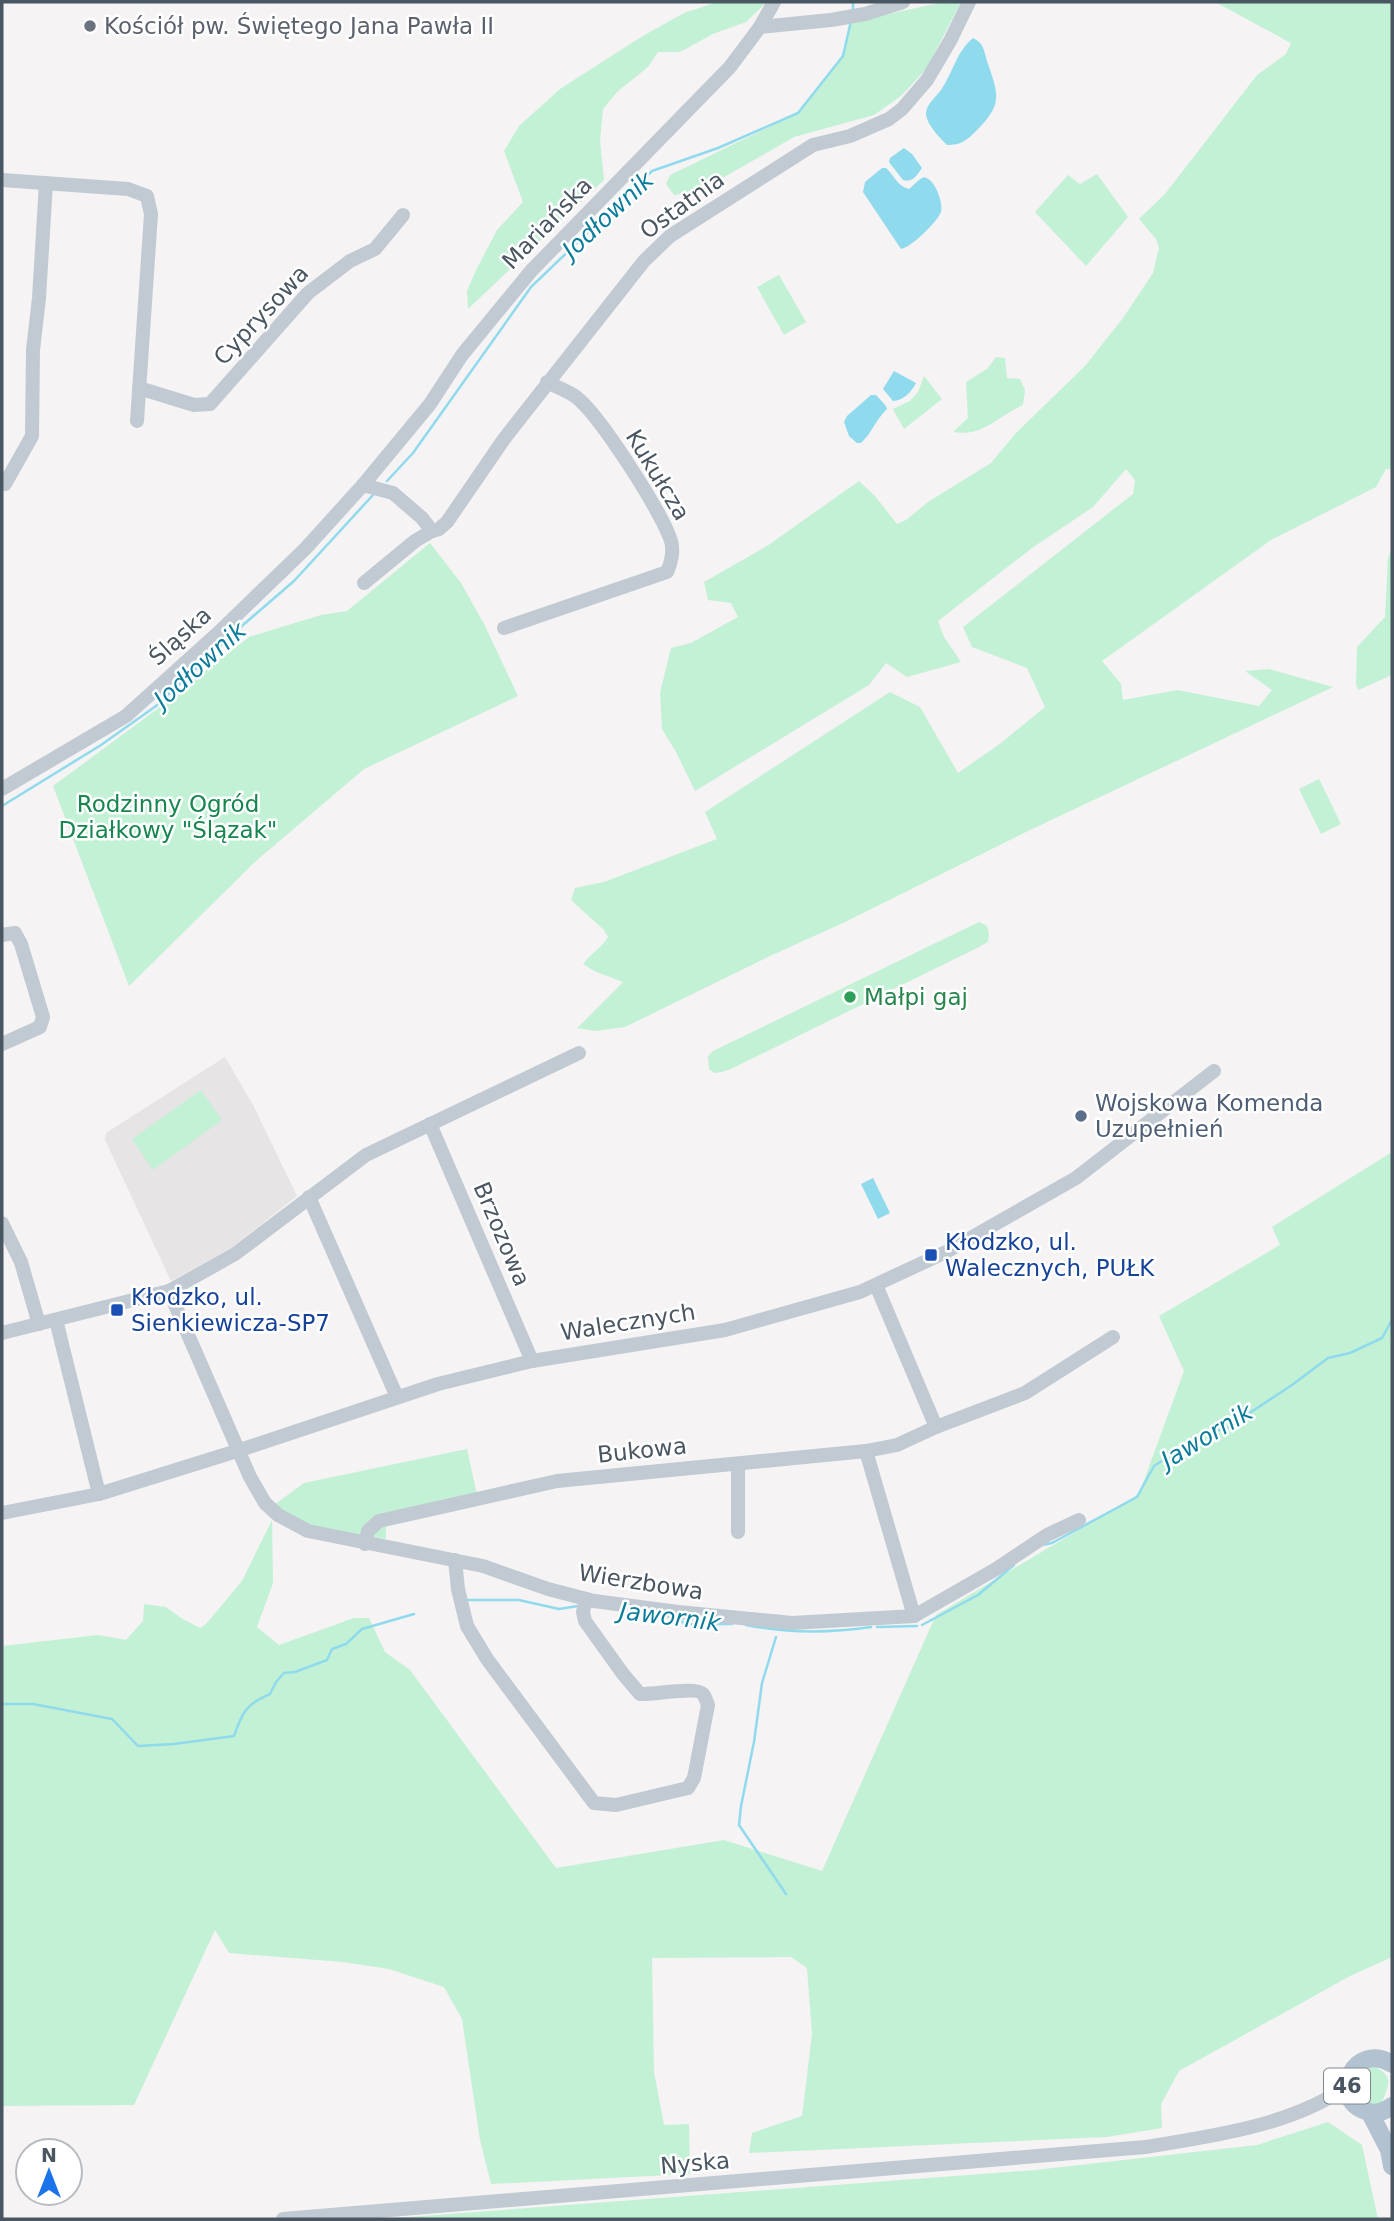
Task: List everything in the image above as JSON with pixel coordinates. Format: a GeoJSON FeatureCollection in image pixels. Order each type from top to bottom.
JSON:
{"type":"FeatureCollection","features":[{"type":"Feature","properties":{"kind":"main road","name":"46"},"geometry":{"type":"LineString","coordinates":[[1390,2158],[1390,2108],[1370,2113],[1358,2108],[1350,2094],[1349,2075],[1360,2062],[1377,2058],[1392,2064]]}},
{"type":"Feature","properties":{"kind":"main road","name":"46"},"geometry":{"type":"LineString","coordinates":[[1370,2113],[1390,2158]]}},
{"type":"Feature","properties":{"kind":"street","name":"Mariańska"},"geometry":{"type":"LineString","coordinates":[[363,485],[430,404],[462,355],[531,271],[730,67],[760,27],[774,2]]}},
{"type":"Feature","properties":{"kind":"street"},"geometry":{"type":"LineString","coordinates":[[760,27],[831,20],[865,14],[903,2]]}},
{"type":"Feature","properties":{"kind":"street","name":"Ostatnia"},"geometry":{"type":"LineString","coordinates":[[364,583],[415,541],[447,522],[503,439],[644,261],[670,236],[813,145],[849,136],[889,119],[902,109],[927,80],[969,2]]}},
{"type":"Feature","properties":{"kind":"street"},"geometry":{"type":"LineString","coordinates":[[2,180],[128,189],[147,197],[151,214],[137,421]]}},
{"type":"Feature","properties":{"kind":"street"},"geometry":{"type":"LineString","coordinates":[[5,484],[32,436],[33,350],[46,184]]}},
{"type":"Feature","properties":{"kind":"street","name":"Cyprysowa"},"geometry":{"type":"LineString","coordinates":[[139,388],[194,405],[210,404],[308,293],[350,261],[375,249],[403,215]]}},
{"type":"Feature","properties":{"kind":"street","name":"Kukułcza"},"geometry":{"type":"LineString","coordinates":[[503,628],[667,572],[671,564],[672,543],[651,502],[598,420],[576,397],[547,383]]}},
{"type":"Feature","properties":{"kind":"street"},"geometry":{"type":"LineString","coordinates":[[363,485],[393,493],[422,518],[432,531]]}},
{"type":"Feature","properties":{"kind":"street","name":"Śląska"},"geometry":{"type":"LineString","coordinates":[[2,789],[125,716],[217,634],[305,549],[363,485]]}},
{"type":"Feature","properties":{"kind":"street"},"geometry":{"type":"LineString","coordinates":[[2,1044],[40,1027],[43,1017],[21,944],[8,934]]}},
{"type":"Feature","properties":{"kind":"street"},"geometry":{"type":"LineString","coordinates":[[2,1334],[169,1291],[235,1254],[366,1155],[579,1053]]}},
{"type":"Feature","properties":{"kind":"street","name":"Walecznych"},"geometry":{"type":"LineString","coordinates":[[2,1513],[99,1494],[438,1384],[532,1361],[725,1330],[847,1296],[876,1285],[989,1229],[1076,1178],[1214,1071]]}},
{"type":"Feature","properties":{"kind":"street","name":"Brzozowa"},"geometry":{"type":"LineString","coordinates":[[430,1125],[532,1361]]}},
{"type":"Feature","properties":{"kind":"street"},"geometry":{"type":"LineString","coordinates":[[309,1197],[397,1397]]}},
{"type":"Feature","properties":{"kind":"street"},"geometry":{"type":"LineString","coordinates":[[2,1223],[5,1239],[21,1262],[39,1324]]}},
{"type":"Feature","properties":{"kind":"street"},"geometry":{"type":"LineString","coordinates":[[876,1285],[936,1427]]}},
{"type":"Feature","properties":{"kind":"street","name":"Wierzbowa"},"geometry":{"type":"LineString","coordinates":[[169,1291],[265,1503],[278,1515],[308,1531],[483,1566],[586,1599],[678,1612],[792,1623],[914,1615]]}},
{"type":"Feature","properties":{"kind":"street"},"geometry":{"type":"LineString","coordinates":[[56,1320],[99,1494]]}},
{"type":"Feature","properties":{"kind":"street","name":"Bukowa"},"geometry":{"type":"LineString","coordinates":[[365,1544],[368,1531],[379,1521],[557,1481],[866,1451],[897,1444],[1025,1392],[1114,1337]]}},
{"type":"Feature","properties":{"kind":"street"},"geometry":{"type":"LineString","coordinates":[[866,1451],[914,1615],[996,1569],[1046,1535],[1079,1520]]}},
{"type":"Feature","properties":{"kind":"street"},"geometry":{"type":"LineString","coordinates":[[738,1464],[738,1532]]}},
{"type":"Feature","properties":{"kind":"street"},"geometry":{"type":"LineString","coordinates":[[455,1560],[458,1589],[467,1626],[487,1659],[594,1803],[616,1805],[688,1788],[694,1778],[708,1705],[704,1695],[696,1690],[652,1695],[640,1693],[585,1621],[583,1612],[586,1599]]}},
{"type":"Feature","properties":{"kind":"street","name":"Nyska"},"geometry":{"type":"LineString","coordinates":[[283,2219],[1145,2147],[1230,2132],[1350,2094]]}},
{"type":"Feature","properties":{"kind":"shaded area"},"geometry":{"type":"Polygon","coordinates":[[[225,1057],[253,1105],[297,1196],[231,1248],[171,1281],[105,1140],[106,1133],[225,1057]]]}},
{"type":"Feature","properties":{"kind":"green space"},"geometry":{"type":"Polygon","coordinates":[[[717,2],[767,2],[746,22],[713,34],[680,52],[658,52],[648,67],[617,92],[603,109],[600,141],[604,180],[468,309],[467,291],[475,272],[497,230],[523,202],[504,151],[519,126],[560,89],[641,37],[684,13],[717,2]]]}},
{"type":"Feature","properties":{"kind":"green space"},"geometry":{"type":"Polygon","coordinates":[[[944,2],[961,2],[927,68],[901,96],[874,115],[794,137],[700,191],[674,195],[666,184],[670,175],[798,113],[843,57],[851,22],[944,2]]]}},
{"type":"Feature","properties":{"kind":"green space"},"geometry":{"type":"Polygon","coordinates":[[[1215,2],[1392,2],[1392,469],[1386,469],[1376,487],[1271,540],[1102,661],[1121,684],[1123,700],[1177,690],[1259,706],[1272,690],[1245,671],[1269,669],[1333,687],[1028,831],[625,1027],[595,1031],[577,1028],[623,982],[583,964],[608,937],[604,930],[571,900],[575,888],[604,882],[717,839],[705,812],[890,692],[920,707],[958,773],[1045,707],[1027,668],[972,647],[963,627],[1133,494],[1135,480],[1126,469],[1093,507],[1032,548],[938,621],[944,637],[961,662],[907,677],[886,663],[869,685],[695,791],[662,729],[660,693],[671,648],[691,643],[738,617],[731,603],[708,600],[704,582],[767,546],[859,481],[897,524],[906,520],[928,502],[991,463],[1016,433],[1085,366],[1123,318],[1153,273],[1159,248],[1156,239],[1139,219],[1165,194],[1257,75],[1286,54],[1291,43],[1215,2]]]}},
{"type":"Feature","properties":{"kind":"green space"},"geometry":{"type":"Polygon","coordinates":[[[1097,174],[1128,217],[1086,266],[1035,212],[1068,175],[1080,184],[1097,174]]]}},
{"type":"Feature","properties":{"kind":"green space"},"geometry":{"type":"Polygon","coordinates":[[[779,275],[806,322],[784,335],[757,287],[779,275]]]}},
{"type":"Feature","properties":{"kind":"green space"},"geometry":{"type":"Polygon","coordinates":[[[996,357],[1005,358],[1007,378],[1020,379],[1025,390],[1023,405],[982,429],[964,433],[953,432],[968,418],[966,382],[987,369],[996,357]]]}},
{"type":"Feature","properties":{"kind":"green space"},"geometry":{"type":"Polygon","coordinates":[[[924,376],[942,399],[904,429],[893,409],[910,401],[918,392],[924,376]]]}},
{"type":"Feature","properties":{"kind":"green space","name":"Rodzinny Ogród Działkowy \"Ślązak\""},"geometry":{"type":"Polygon","coordinates":[[[430,543],[461,583],[518,696],[364,769],[256,861],[129,986],[53,786],[249,637],[321,615],[347,611],[430,543]]]}},
{"type":"Feature","properties":{"kind":"green space"},"geometry":{"type":"Polygon","coordinates":[[[1392,548],[1392,675],[1358,690],[1357,647],[1385,617],[1388,558],[1392,548]]]}},
{"type":"Feature","properties":{"kind":"green space"},"geometry":{"type":"Polygon","coordinates":[[[1319,779],[1341,824],[1321,834],[1299,789],[1319,779]]]}},
{"type":"Feature","properties":{"kind":"green space","name":"Małpi gaj"},"geometry":{"type":"Polygon","coordinates":[[[979,922],[987,926],[988,942],[733,1068],[714,1073],[709,1069],[708,1056],[713,1051],[979,922]]]}},
{"type":"Feature","properties":{"kind":"green space"},"geometry":{"type":"Polygon","coordinates":[[[201,1090],[222,1120],[153,1170],[132,1139],[201,1090]]]}},
{"type":"Feature","properties":{"kind":"green space"},"geometry":{"type":"Polygon","coordinates":[[[1392,1152],[1392,1957],[1350,1976],[1179,2071],[1161,2104],[1162,2128],[1107,2137],[749,2153],[752,2133],[802,2116],[812,2034],[807,1968],[791,1957],[652,1958],[654,2072],[664,2125],[689,2124],[690,2174],[491,2184],[480,2140],[462,2019],[444,1987],[389,1969],[343,1962],[229,1953],[215,1930],[134,2105],[2,2106],[2,1646],[98,1635],[126,1640],[143,1621],[144,1604],[166,1607],[200,1628],[242,1581],[272,1520],[273,1583],[257,1627],[279,1645],[354,1618],[369,1618],[385,1652],[410,1670],[556,1868],[724,1840],[822,1871],[936,1615],[1139,1494],[1184,1371],[1159,1316],[1280,1245],[1272,1227],[1392,1152]]]}},
{"type":"Feature","properties":{"kind":"green space"},"geometry":{"type":"Polygon","coordinates":[[[467,1449],[479,1504],[386,1525],[386,1539],[307,1526],[274,1505],[304,1483],[467,1449]]]}},
{"type":"Feature","properties":{"kind":"green space"},"geometry":{"type":"Polygon","coordinates":[[[1371,2064],[1384,2072],[1388,2080],[1380,2107],[1372,2107],[1355,2096],[1355,2076],[1371,2064]]]}},
{"type":"Feature","properties":{"kind":"green space"},"geometry":{"type":"Polygon","coordinates":[[[1328,2122],[1362,2145],[1378,2219],[382,2219],[1035,2170],[1257,2145],[1328,2122]]]}},
{"type":"Feature","properties":{"kind":"water"},"geometry":{"type":"Polygon","coordinates":[[[973,38],[984,51],[996,91],[995,106],[985,122],[969,137],[960,143],[947,145],[931,126],[926,113],[959,56],[973,38]]]}},
{"type":"Feature","properties":{"kind":"water"},"geometry":{"type":"Polygon","coordinates":[[[904,148],[922,168],[909,180],[903,180],[889,162],[890,158],[904,148]]]}},
{"type":"Feature","properties":{"kind":"water"},"geometry":{"type":"Polygon","coordinates":[[[882,168],[886,168],[899,183],[909,189],[922,178],[930,180],[941,202],[941,212],[935,222],[917,239],[901,249],[863,192],[865,182],[882,168]]]}},
{"type":"Feature","properties":{"kind":"water"},"geometry":{"type":"Polygon","coordinates":[[[894,371],[916,383],[906,395],[893,401],[883,389],[894,371]]]}},
{"type":"Feature","properties":{"kind":"water"},"geometry":{"type":"Polygon","coordinates":[[[871,395],[876,395],[887,409],[865,439],[857,443],[849,436],[844,422],[847,416],[871,395]]]}},
{"type":"Feature","properties":{"kind":"water"},"geometry":{"type":"Polygon","coordinates":[[[873,1178],[890,1213],[878,1219],[861,1184],[873,1178]]]}},
{"type":"Feature","properties":{"kind":"waterway","name":"Jodłownik"},"geometry":{"type":"LineString","coordinates":[[853,2],[853,11]]}},
{"type":"Feature","properties":{"kind":"waterway","name":"Jodłownik"},"geometry":{"type":"LineString","coordinates":[[387,481],[413,453],[531,287],[652,171],[718,148],[798,113],[843,56],[851,21]]}},
{"type":"Feature","properties":{"kind":"waterway","name":"Jodłownik"},"geometry":{"type":"LineString","coordinates":[[2,806],[101,745],[156,706],[294,581],[373,495]]}},
{"type":"Feature","properties":{"kind":"waterway","name":"Jawornik"},"geometry":{"type":"LineString","coordinates":[[1042,1545],[1052,1543],[1137,1497],[1154,1466],[1205,1433],[1225,1429],[1328,1358],[1350,1353],[1382,1338],[1392,1320]]}},
{"type":"Feature","properties":{"kind":"waterway","name":"Jawornik"},"geometry":{"type":"LineString","coordinates":[[922,1625],[978,1595],[1014,1565]]}},
{"type":"Feature","properties":{"kind":"waterway","name":"Jawornik"},"geometry":{"type":"LineString","coordinates":[[467,1600],[519,1600],[559,1609],[578,1606]]}},
{"type":"Feature","properties":{"kind":"waterway","name":"Jawornik"},"geometry":{"type":"LineString","coordinates":[[2,1704],[33,1704],[112,1719],[138,1746],[234,1736],[246,1710],[270,1694],[284,1673],[295,1672],[327,1660],[332,1649],[346,1644],[362,1629],[414,1614]]}},
{"type":"Feature","properties":{"kind":"waterway","name":"Jawornik"},"geometry":{"type":"LineString","coordinates":[[678,1618],[685,1624],[732,1624]]}},
{"type":"Feature","properties":{"kind":"waterway","name":"Jawornik"},"geometry":{"type":"LineString","coordinates":[[746,1625],[808,1631],[871,1627]]}},
{"type":"Feature","properties":{"kind":"waterway","name":"Jawornik"},"geometry":{"type":"LineString","coordinates":[[877,1627],[917,1626]]}},
{"type":"Feature","properties":{"kind":"waterway"},"geometry":{"type":"LineString","coordinates":[[776,1637],[762,1683],[739,1825],[786,1894]]}},
{"type":"Feature","properties":{"kind":"place","name":"Kościół pw. Świętego Jana Pawła II"},"geometry":{"type":"Point","coordinates":[90,26]}},
{"type":"Feature","properties":{"kind":"place","name":"Małpi gaj"},"geometry":{"type":"Point","coordinates":[850,997]}},
{"type":"Feature","properties":{"kind":"place","name":"Wojskowa Komenda Uzupełnień"},"geometry":{"type":"Point","coordinates":[1081,1116]}},
{"type":"Feature","properties":{"kind":"place","name":"Kłodzko, ul. Walecznych, PUŁK"},"geometry":{"type":"Point","coordinates":[931,1255]}},
{"type":"Feature","properties":{"kind":"place","name":"Kłodzko, ul. Sienkiewicza-SP7"},"geometry":{"type":"Point","coordinates":[117,1310]}}]}
